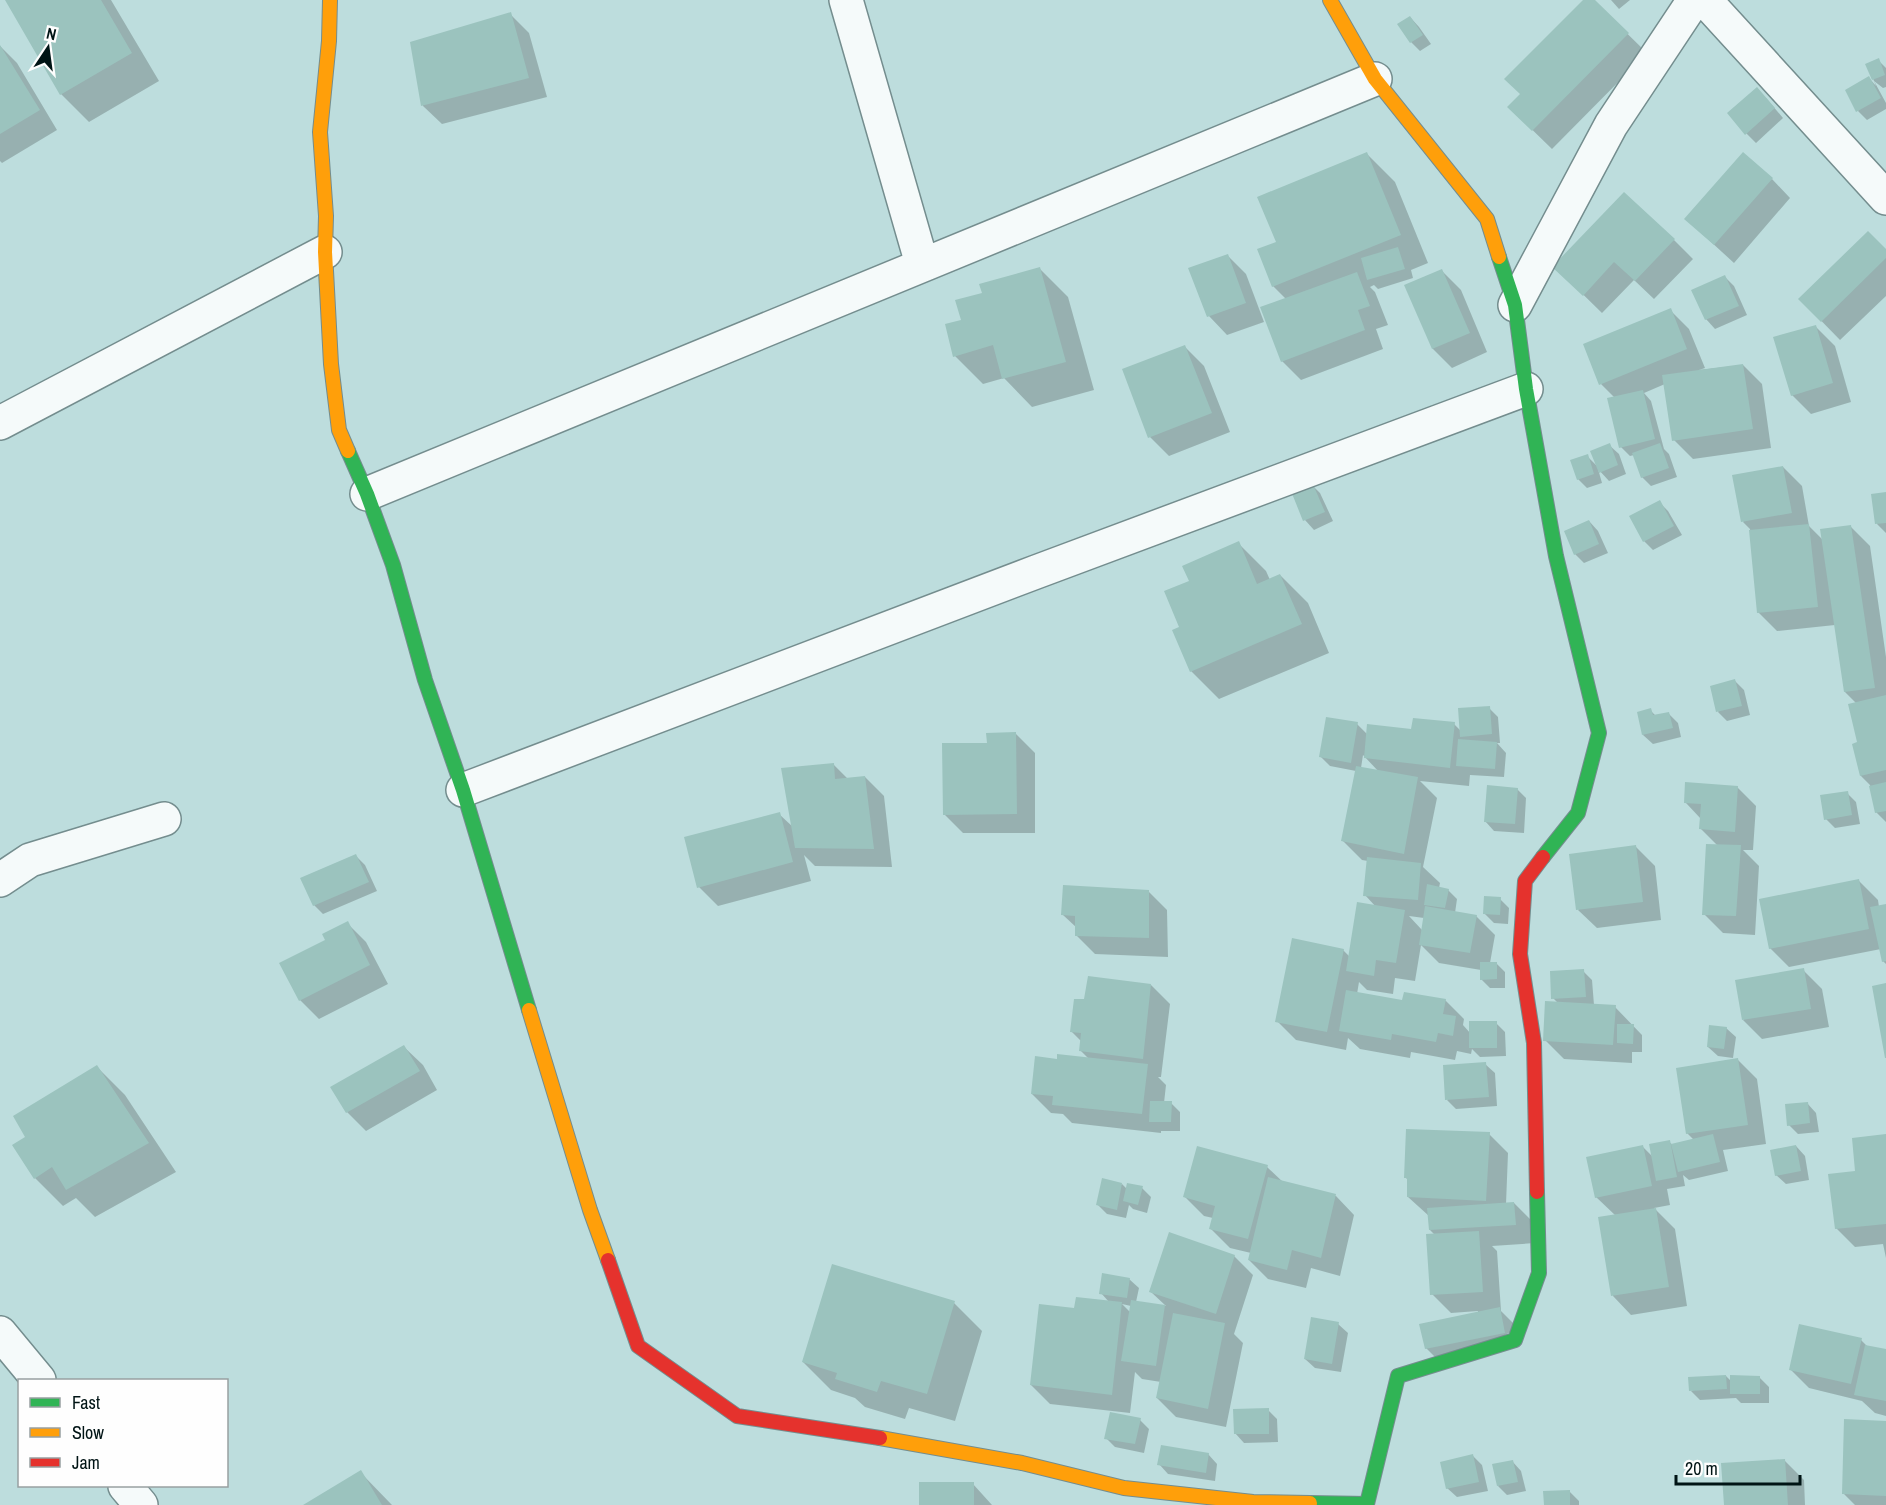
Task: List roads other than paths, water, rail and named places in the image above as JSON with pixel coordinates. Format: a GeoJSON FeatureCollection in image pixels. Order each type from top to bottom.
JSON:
{"type":"FeatureCollection","features":[{"type":"Feature","properties":{"kind":"street"},"geometry":{"type":"LineString","coordinates":[[330,0],[329,41],[320,132],[326,216],[325,252],[331,364],[339,430],[367,494],[393,565],[424,680],[463,790],[590,1210],[638,1346],[737,1416],[1022,1463],[1124,1488],[1253,1502],[1368,1504],[1398,1376],[1515,1340],[1539,1274],[1534,1043],[1520,954],[1525,882],[1578,813],[1599,733],[1556,555],[1527,389],[1515,304],[1487,219],[1375,79],[1330,0]]}},
{"type":"Feature","properties":{"kind":"street"},"geometry":{"type":"LineString","coordinates":[[846,0],[922,264]]}},
{"type":"Feature","properties":{"kind":"street"},"geometry":{"type":"LineString","coordinates":[[1515,304],[1611,125],[1694,0]]}},
{"type":"Feature","properties":{"kind":"street"},"geometry":{"type":"LineString","coordinates":[[1705,0],[1886,198]]}},
{"type":"Feature","properties":{"kind":"street"},"geometry":{"type":"LineString","coordinates":[[367,494],[1375,79]]}},
{"type":"Feature","properties":{"kind":"street"},"geometry":{"type":"LineString","coordinates":[[0,423],[325,252]]}},
{"type":"Feature","properties":{"kind":"street"},"geometry":{"type":"LineString","coordinates":[[463,790],[1036,572],[1527,389]]}},
{"type":"Feature","properties":{"kind":"street"},"geometry":{"type":"LineString","coordinates":[[0,880],[30,860],[164,819]]}},
{"type":"Feature","properties":{"kind":"street"},"geometry":{"type":"LineString","coordinates":[[0,1333],[38,1379]]}},
{"type":"Feature","properties":{"kind":"street"},"geometry":{"type":"LineString","coordinates":[[127,1487],[141,1505]]}}]}
